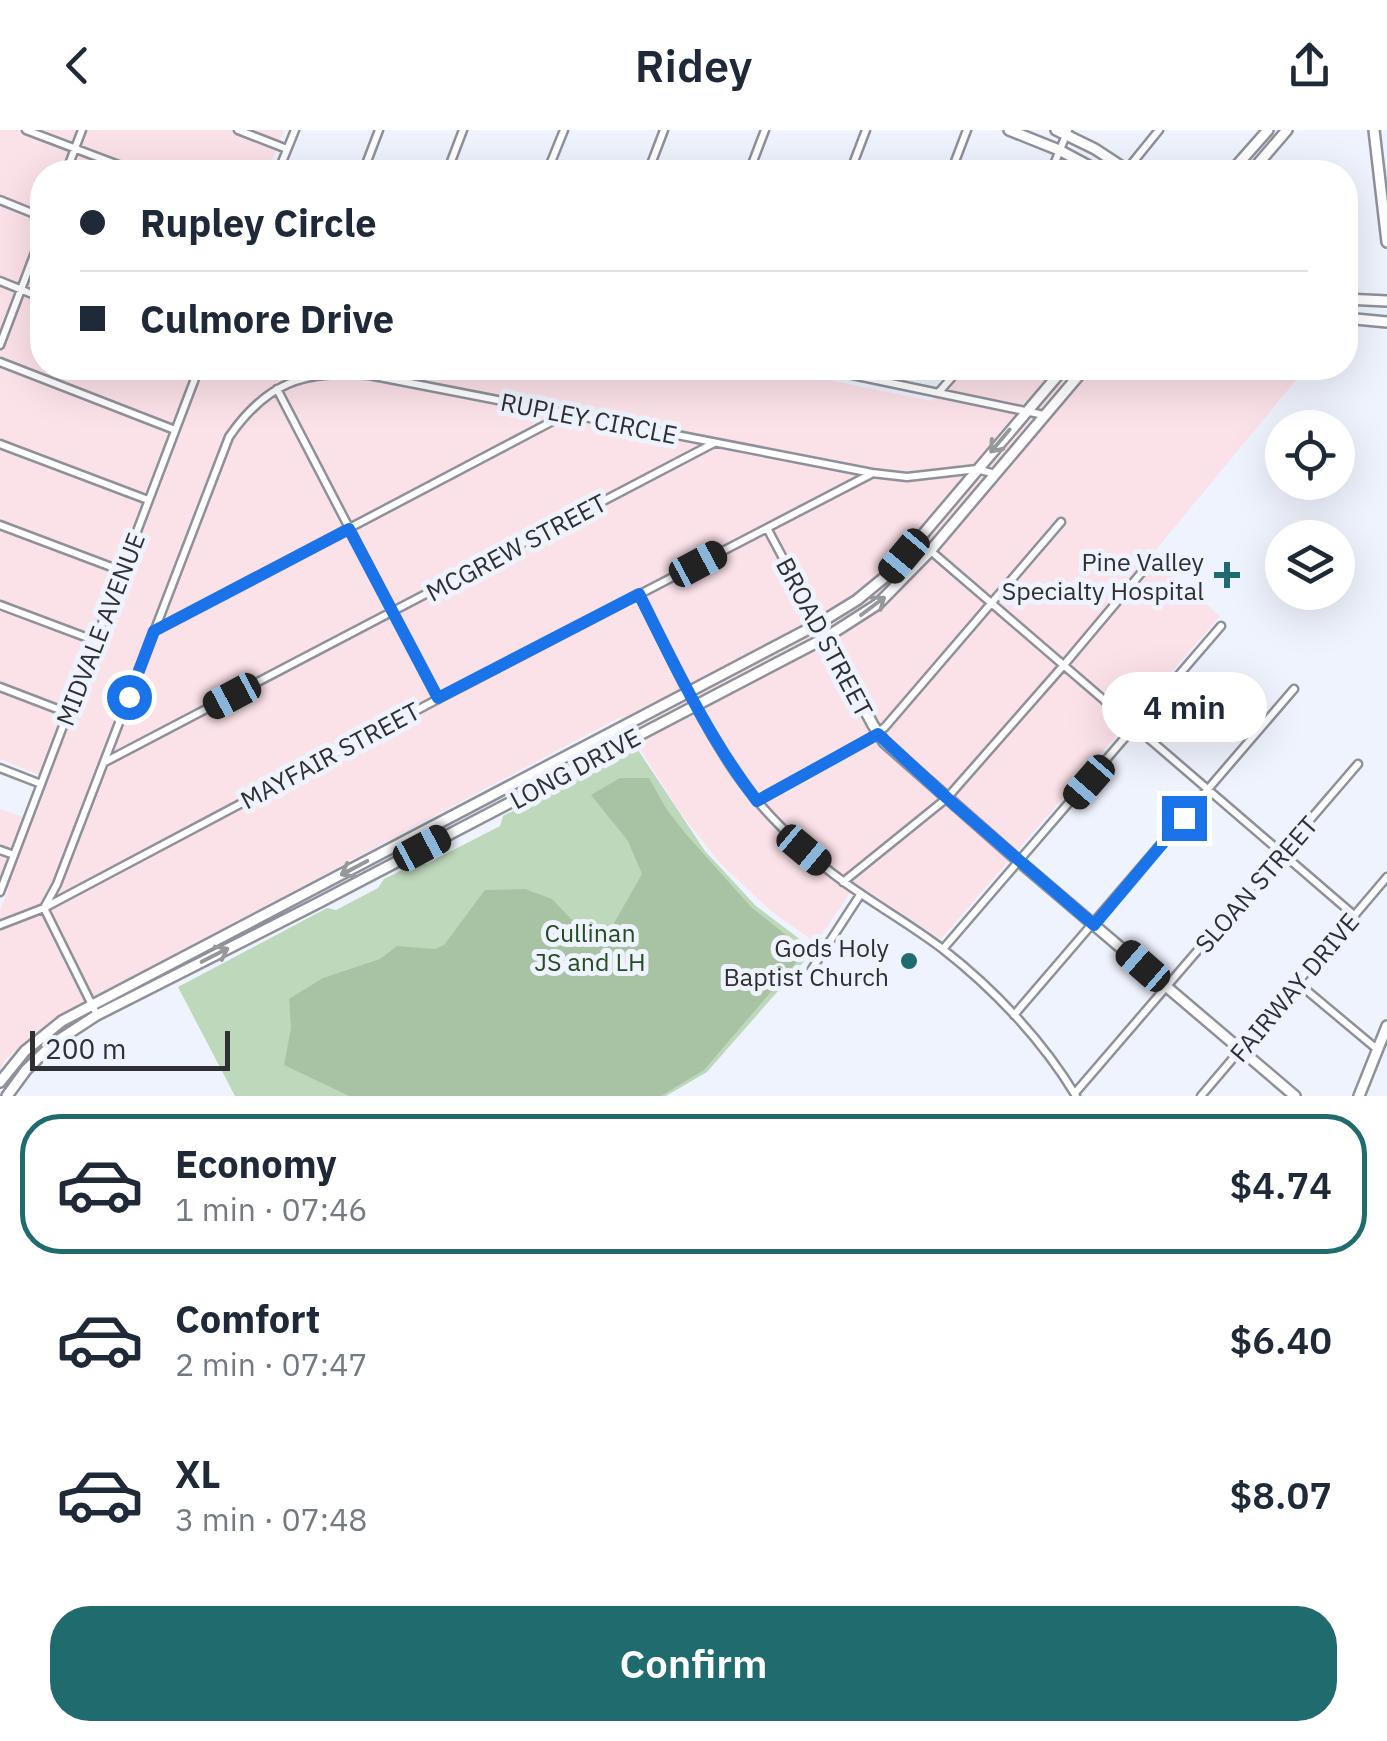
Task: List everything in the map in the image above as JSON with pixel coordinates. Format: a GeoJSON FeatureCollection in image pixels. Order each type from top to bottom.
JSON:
{"type":"FeatureCollection","features":[{"type":"Feature","properties":{"kind":"main road"},"geometry":{"type":"LineString","coordinates":[[1010,130],[1078,160]]}},
{"type":"Feature","properties":{"kind":"main road"},"geometry":{"type":"LineString","coordinates":[[1243,158],[1268,130]]}},
{"type":"Feature","properties":{"kind":"main road"},"geometry":{"type":"LineString","coordinates":[[1261,160],[1287,130]]}},
{"type":"Feature","properties":{"kind":"main road"},"geometry":{"type":"LineString","coordinates":[[1374,130],[1387,242]]}},
{"type":"Feature","properties":{"kind":"main road"},"geometry":{"type":"LineString","coordinates":[[1063,132],[1109,160]]}},
{"type":"Feature","properties":{"kind":"main road"},"geometry":{"type":"LineString","coordinates":[[1358,300],[1387,302]]}},
{"type":"Feature","properties":{"kind":"main road"},"geometry":{"type":"LineString","coordinates":[[1358,319],[1387,322]]}},
{"type":"Feature","properties":{"kind":"main road","name":"LONG DRIVE"},"geometry":{"type":"LineString","coordinates":[[0,1082],[36,1040],[92,1004],[818,624],[857,600],[891,572],[1053,380]]}},
{"type":"Feature","properties":{"kind":"main road","name":"LONG DRIVE"},"geometry":{"type":"LineString","coordinates":[[7,1096],[26,1070],[54,1043],[97,1015],[318,904],[825,638],[878,604],[931,550],[1075,380]]}},
{"type":"Feature","properties":{"kind":"main road","name":"BROAD STREET"},"geometry":{"type":"LineString","coordinates":[[818,624],[878,734],[1020,862],[1295,1096]]}},
{"type":"Feature","properties":{"kind":"main road"},"geometry":{"type":"LineString","coordinates":[[758,655],[764,670]]}},
{"type":"Feature","properties":{"kind":"main road"},"geometry":{"type":"LineString","coordinates":[[622,727],[629,740]]}},
{"type":"Feature","properties":{"kind":"main road"},"geometry":{"type":"LineString","coordinates":[[548,766],[554,779]]}},
{"type":"Feature","properties":{"kind":"main road"},"geometry":{"type":"LineString","coordinates":[[465,810],[472,822]]}},
{"type":"Feature","properties":{"kind":"main road"},"geometry":{"type":"LineString","coordinates":[[391,848],[397,862]]}},
{"type":"Feature","properties":{"kind":"main road"},"geometry":{"type":"LineString","coordinates":[[310,891],[318,904]]}},
{"type":"Feature","properties":{"kind":"main road"},"geometry":{"type":"LineString","coordinates":[[239,928],[245,940]]}},
{"type":"Feature","properties":{"kind":"main road"},"geometry":{"type":"LineString","coordinates":[[169,964],[172,977]]}},
{"type":"Feature","properties":{"kind":"main road"},"geometry":{"type":"LineString","coordinates":[[1359,1096],[1387,1026]]}},
{"type":"Feature","properties":{"kind":"main road"},"geometry":{"type":"LineString","coordinates":[[16,1062],[26,1070]]}},
{"type":"Feature","properties":{"kind":"street"},"geometry":{"type":"LineString","coordinates":[[26,130],[105,160]]}},
{"type":"Feature","properties":{"kind":"street"},"geometry":{"type":"LineString","coordinates":[[71,160],[82,130]]}},
{"type":"Feature","properties":{"kind":"street"},"geometry":{"type":"LineString","coordinates":[[238,130],[287,150]]}},
{"type":"Feature","properties":{"kind":"street"},"geometry":{"type":"LineString","coordinates":[[283,160],[295,130]]}},
{"type":"Feature","properties":{"kind":"street"},"geometry":{"type":"LineString","coordinates":[[368,160],[379,130]]}},
{"type":"Feature","properties":{"kind":"street"},"geometry":{"type":"LineString","coordinates":[[452,160],[463,130]]}},
{"type":"Feature","properties":{"kind":"street"},"geometry":{"type":"LineString","coordinates":[[552,160],[564,130]]}},
{"type":"Feature","properties":{"kind":"street"},"geometry":{"type":"LineString","coordinates":[[653,160],[664,130]]}},
{"type":"Feature","properties":{"kind":"street"},"geometry":{"type":"LineString","coordinates":[[754,160],[765,130]]}},
{"type":"Feature","properties":{"kind":"street"},"geometry":{"type":"LineString","coordinates":[[855,160],[866,130]]}},
{"type":"Feature","properties":{"kind":"street"},"geometry":{"type":"LineString","coordinates":[[956,160],[967,130]]}},
{"type":"Feature","properties":{"kind":"street"},"geometry":{"type":"LineString","coordinates":[[1136,160],[1159,130]]}},
{"type":"Feature","properties":{"kind":"street"},"geometry":{"type":"LineString","coordinates":[[1055,160],[1063,132]]}},
{"type":"Feature","properties":{"kind":"street"},"geometry":{"type":"LineString","coordinates":[[0,200],[30,211]]}},
{"type":"Feature","properties":{"kind":"street"},"geometry":{"type":"LineString","coordinates":[[0,345],[30,266]]}},
{"type":"Feature","properties":{"kind":"street"},"geometry":{"type":"LineString","coordinates":[[0,281],[30,293]]}},
{"type":"Feature","properties":{"kind":"street"},"geometry":{"type":"LineString","coordinates":[[0,362],[30,374]]}},
{"type":"Feature","properties":{"kind":"street"},"geometry":{"type":"LineString","coordinates":[[47,380],[176,430]]}},
{"type":"Feature","properties":{"kind":"street","name":"MIDVALE AVENUE"},"geometry":{"type":"LineString","coordinates":[[0,892],[195,380]]}},
{"type":"Feature","properties":{"kind":"street","name":"RUPLEY CIRCLE"},"geometry":{"type":"LineString","coordinates":[[44,908],[57,884],[229,437],[246,412],[276,389],[297,380]]}},
{"type":"Feature","properties":{"kind":"street","name":"RUPLEY CIRCLE"},"geometry":{"type":"LineString","coordinates":[[395,380],[872,473],[907,476],[977,468],[995,474]]}},
{"type":"Feature","properties":{"kind":"street"},"geometry":{"type":"LineString","coordinates":[[882,380],[1044,415]]}},
{"type":"Feature","properties":{"kind":"street"},"geometry":{"type":"LineString","coordinates":[[939,392],[950,380]]}},
{"type":"Feature","properties":{"kind":"street"},"geometry":{"type":"LineString","coordinates":[[276,389],[438,698]]}},
{"type":"Feature","properties":{"kind":"street"},"geometry":{"type":"LineString","coordinates":[[154,631],[568,414]]}},
{"type":"Feature","properties":{"kind":"street","name":"MCGREW STREET"},"geometry":{"type":"LineString","coordinates":[[104,763],[715,442]]}},
{"type":"Feature","properties":{"kind":"street"},"geometry":{"type":"LineString","coordinates":[[0,444],[148,500]]}},
{"type":"Feature","properties":{"kind":"street","name":"MAYFAIR STREET"},"geometry":{"type":"LineString","coordinates":[[0,925],[44,908],[872,473]]}},
{"type":"Feature","properties":{"kind":"street"},"geometry":{"type":"LineString","coordinates":[[757,801],[878,734],[1061,522]]}},
{"type":"Feature","properties":{"kind":"street"},"geometry":{"type":"LineString","coordinates":[[0,525],[122,571]]}},
{"type":"Feature","properties":{"kind":"street","name":"BROAD STREET"},"geometry":{"type":"LineString","coordinates":[[767,528],[818,624]]}},
{"type":"Feature","properties":{"kind":"street"},"geometry":{"type":"LineString","coordinates":[[918,540],[1355,916]]}},
{"type":"Feature","properties":{"kind":"street"},"geometry":{"type":"LineString","coordinates":[[843,882],[947,798],[1148,566]]}},
{"type":"Feature","properties":{"kind":"street"},"geometry":{"type":"LineString","coordinates":[[639,594],[695,705],[729,764],[757,801],[804,850],[843,882],[943,949],[978,979],[1047,1054],[1076,1094]]}},
{"type":"Feature","properties":{"kind":"street"},"geometry":{"type":"LineString","coordinates":[[0,605],[96,641]]}},
{"type":"Feature","properties":{"kind":"street"},"geometry":{"type":"LineString","coordinates":[[943,949],[1220,626]]}},
{"type":"Feature","properties":{"kind":"street"},"geometry":{"type":"LineString","coordinates":[[0,687],[68,713]]}},
{"type":"Feature","properties":{"kind":"street"},"geometry":{"type":"LineString","coordinates":[[1014,1016],[1294,690]]}},
{"type":"Feature","properties":{"kind":"street","name":"SLOAN STREET"},"geometry":{"type":"LineString","coordinates":[[1076,1094],[1358,764]]}},
{"type":"Feature","properties":{"kind":"street"},"geometry":{"type":"LineString","coordinates":[[0,768],[41,784]]}},
{"type":"Feature","properties":{"kind":"street"},"geometry":{"type":"LineString","coordinates":[[0,850],[14,855]]}},
{"type":"Feature","properties":{"kind":"street","name":"FAIRWAY DRIVE"},"geometry":{"type":"LineString","coordinates":[[1201,1096],[1387,877]]}},
{"type":"Feature","properties":{"kind":"street"},"geometry":{"type":"LineString","coordinates":[[812,969],[860,895]]}},
{"type":"Feature","properties":{"kind":"street"},"geometry":{"type":"LineString","coordinates":[[44,908],[97,1015]]}},
{"type":"Feature","properties":{"kind":"street"},"geometry":{"type":"LineString","coordinates":[[1299,983],[1378,1050]]}},
{"type":"Feature","properties":{"kind":"shaded area"},"geometry":{"type":"Polygon","coordinates":[[[0,130],[284,130],[272,160],[30,160],[30,380],[828,380],[932,401],[952,380],[1296,380],[1271,410],[1265,410],[1265,418],[1150,557],[1220,616],[941,939],[856,884],[816,943],[771,911],[719,862],[679,811],[620,717],[53,1019],[5,1060],[0,1070],[0,910],[9,888],[0,885],[0,809],[23,817],[40,775],[0,759],[0,130]]]}},
{"type":"Feature","properties":{"kind":"green space","name":"Cullinan JS and LH"},"geometry":{"type":"Polygon","coordinates":[[[636,747],[705,851],[756,906],[814,950],[707,1072],[666,1096],[235,1096],[178,987],[327,908],[336,910],[414,864],[426,864],[500,826],[503,816],[636,747]]]}},
{"type":"Feature","properties":{"kind":"green space","name":"Cullinan JS and LH"},"geometry":{"type":"Polygon","coordinates":[[[620,778],[649,778],[685,833],[751,907],[806,951],[704,1070],[661,1096],[349,1096],[284,1065],[291,1028],[289,999],[323,978],[380,959],[397,946],[435,949],[444,945],[485,890],[525,889],[552,899],[571,919],[591,926],[613,925],[642,874],[628,841],[591,795],[620,778]]]}},
{"type":"Feature","properties":{"kind":"place","name":"Pine Valley Specialty Hospital"},"geometry":{"type":"Point","coordinates":[1227,575]}},
{"type":"Feature","properties":{"kind":"place","name":"Gods Holy Baptist Church"},"geometry":{"type":"Point","coordinates":[909,961]}},
{"type":"Feature","properties":{"kind":"route"},"geometry":{"type":"LineString","coordinates":[[129,697],[154,631],[349,529],[438,698],[639,594],[704,722],[757,801],[878,734],[1094,925],[1184,818]]}}]}
